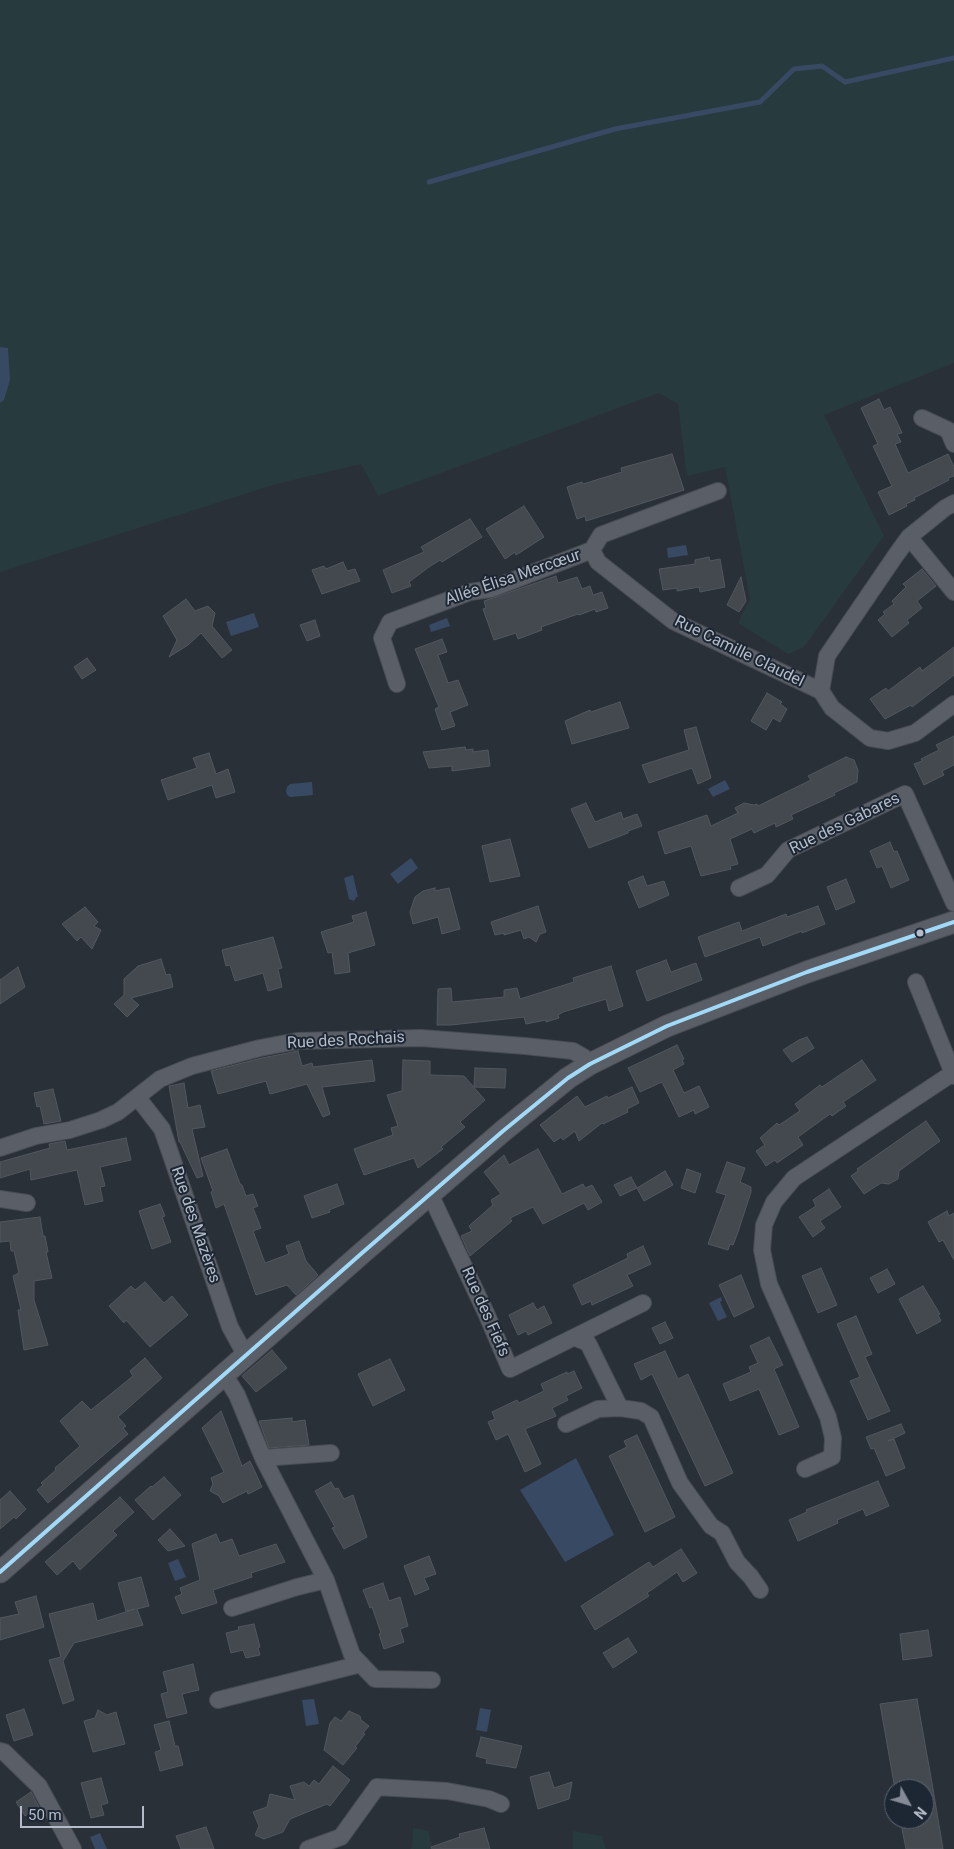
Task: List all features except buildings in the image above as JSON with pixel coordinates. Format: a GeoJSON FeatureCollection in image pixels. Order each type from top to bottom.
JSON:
{"type":"FeatureCollection","features":[{"type":"Feature","properties":{"kind":"street"},"geometry":{"type":"LineString","coordinates":[[922,418],[948,430],[954,444]]}},
{"type":"Feature","properties":{"kind":"street","name":"Allée Élisa Mercœur"},"geometry":{"type":"LineString","coordinates":[[397,684],[382,638],[390,622],[470,592],[491,589],[592,550],[601,535],[718,491]]}},
{"type":"Feature","properties":{"kind":"street"},"geometry":{"type":"LineString","coordinates":[[954,503],[909,537],[827,656],[821,691],[832,708],[870,738],[888,741],[914,733],[954,704]]}},
{"type":"Feature","properties":{"kind":"street"},"geometry":{"type":"LineString","coordinates":[[909,537],[954,592]]}},
{"type":"Feature","properties":{"kind":"street","name":"Rue Camille Claudel"},"geometry":{"type":"LineString","coordinates":[[592,550],[598,562],[673,622],[821,691]]}},
{"type":"Feature","properties":{"kind":"street","name":"Rue des Gabares"},"geometry":{"type":"LineString","coordinates":[[739,888],[767,875],[788,850],[905,794],[954,903]]}},
{"type":"Feature","properties":{"kind":"street"},"geometry":{"type":"LineString","coordinates":[[0,1572],[430,1194],[568,1078],[590,1064],[676,1023],[807,972],[954,922]]}},
{"type":"Feature","properties":{"kind":"street"},"geometry":{"type":"LineString","coordinates":[[805,1469],[832,1457],[833,1438],[828,1417],[769,1284],[762,1250],[764,1225],[774,1202],[794,1178],[953,1074],[916,982]]}},
{"type":"Feature","properties":{"kind":"street","name":"Rue des Rochais"},"geometry":{"type":"LineString","coordinates":[[0,1148],[36,1136],[70,1130],[101,1120],[118,1112],[160,1079],[192,1066],[260,1048],[297,1042],[421,1038],[573,1051],[585,1058],[590,1064]]}},
{"type":"Feature","properties":{"kind":"street","name":"Rue des Mazères"},"geometry":{"type":"LineString","coordinates":[[138,1098],[162,1129],[230,1327],[246,1356]]}},
{"type":"Feature","properties":{"kind":"street","name":"Rue des Fiefs"},"geometry":{"type":"LineString","coordinates":[[430,1194],[510,1369],[576,1338]]}},
{"type":"Feature","properties":{"kind":"street"},"geometry":{"type":"LineString","coordinates":[[0,1199],[27,1203]]}},
{"type":"Feature","properties":{"kind":"street"},"geometry":{"type":"LineString","coordinates":[[576,1338],[643,1303]]}},
{"type":"Feature","properties":{"kind":"street"},"geometry":{"type":"LineString","coordinates":[[576,1338],[588,1343],[620,1408]]}},
{"type":"Feature","properties":{"kind":"street"},"geometry":{"type":"LineString","coordinates":[[224,1374],[237,1395],[263,1458],[326,1580],[352,1655],[375,1679],[432,1680]]}},
{"type":"Feature","properties":{"kind":"street"},"geometry":{"type":"LineString","coordinates":[[566,1424],[598,1409],[620,1408],[641,1411],[650,1417],[680,1483],[711,1526],[722,1533],[737,1562],[760,1590]]}},
{"type":"Feature","properties":{"kind":"street"},"geometry":{"type":"LineString","coordinates":[[263,1458],[331,1453]]}},
{"type":"Feature","properties":{"kind":"street"},"geometry":{"type":"LineString","coordinates":[[232,1608],[297,1587],[326,1580]]}},
{"type":"Feature","properties":{"kind":"street"},"geometry":{"type":"LineString","coordinates":[[218,1700],[361,1664]]}},
{"type":"Feature","properties":{"kind":"street"},"geometry":{"type":"LineString","coordinates":[[0,1752],[4,1752],[39,1786],[73,1849]]}},
{"type":"Feature","properties":{"kind":"street"},"geometry":{"type":"LineString","coordinates":[[308,1849],[341,1836],[377,1787],[447,1791],[489,1799],[501,1804]]}},
{"type":"Feature","properties":{"kind":"green space"},"geometry":{"type":"Polygon","coordinates":[[[0,0],[954,0],[954,363],[824,415],[884,536],[804,647],[788,654],[738,623],[750,599],[725,467],[687,476],[678,404],[659,393],[378,496],[361,464],[276,484],[0,572],[0,0]]]}},
{"type":"Feature","properties":{"kind":"green space"},"geometry":{"type":"Polygon","coordinates":[[[413,1828],[428,1831],[433,1849],[410,1849],[412,1847],[413,1828]]]}},
{"type":"Feature","properties":{"kind":"green space"},"geometry":{"type":"Polygon","coordinates":[[[573,1831],[602,1836],[606,1849],[573,1849],[573,1831]]]}},
{"type":"Feature","properties":{"kind":"water"},"geometry":{"type":"Polygon","coordinates":[[[0,347],[8,348],[10,380],[4,400],[0,403],[0,347]]]}},
{"type":"Feature","properties":{"kind":"water"},"geometry":{"type":"Polygon","coordinates":[[[686,545],[688,555],[668,558],[667,548],[686,545]]]}},
{"type":"Feature","properties":{"kind":"water"},"geometry":{"type":"Polygon","coordinates":[[[254,613],[259,627],[231,636],[226,622],[254,613]]]}},
{"type":"Feature","properties":{"kind":"water"},"geometry":{"type":"Polygon","coordinates":[[[447,618],[450,626],[431,632],[429,625],[447,618]]]}},
{"type":"Feature","properties":{"kind":"water"},"geometry":{"type":"Polygon","coordinates":[[[725,780],[730,789],[713,797],[708,789],[725,780]]]}},
{"type":"Feature","properties":{"kind":"water"},"geometry":{"type":"Polygon","coordinates":[[[312,782],[313,795],[291,797],[286,792],[290,784],[312,782]]]}},
{"type":"Feature","properties":{"kind":"water"},"geometry":{"type":"Polygon","coordinates":[[[411,858],[418,868],[398,884],[390,874],[411,858]]]}},
{"type":"Feature","properties":{"kind":"water"},"geometry":{"type":"Polygon","coordinates":[[[353,875],[358,897],[354,901],[349,899],[344,878],[353,875]]]}},
{"type":"Feature","properties":{"kind":"water"},"geometry":{"type":"Polygon","coordinates":[[[721,1297],[722,1301],[720,1302],[727,1317],[718,1321],[709,1303],[721,1297]]]}},
{"type":"Feature","properties":{"kind":"water"},"geometry":{"type":"Polygon","coordinates":[[[576,1458],[614,1535],[565,1562],[520,1490],[576,1458]]]}},
{"type":"Feature","properties":{"kind":"water"},"geometry":{"type":"Polygon","coordinates":[[[178,1559],[186,1577],[175,1581],[168,1563],[178,1559]]]}},
{"type":"Feature","properties":{"kind":"water"},"geometry":{"type":"Polygon","coordinates":[[[314,1699],[319,1724],[306,1726],[302,1700],[314,1699]]]}},
{"type":"Feature","properties":{"kind":"water"},"geometry":{"type":"Polygon","coordinates":[[[480,1708],[491,1710],[487,1732],[476,1730],[480,1708]]]}},
{"type":"Feature","properties":{"kind":"water"},"geometry":{"type":"Polygon","coordinates":[[[100,1833],[107,1849],[95,1849],[90,1837],[100,1833]]]}},
{"type":"Feature","properties":{"kind":"waterway"},"geometry":{"type":"LineString","coordinates":[[429,182],[615,129],[760,102],[794,69],[822,66],[845,82],[954,58]]}},
{"type":"Feature","properties":{"kind":"transit line"},"geometry":{"type":"LineString","coordinates":[[0,1572],[362,1253],[503,1131],[568,1078],[590,1064],[667,1026],[807,972],[954,922]]}}]}
